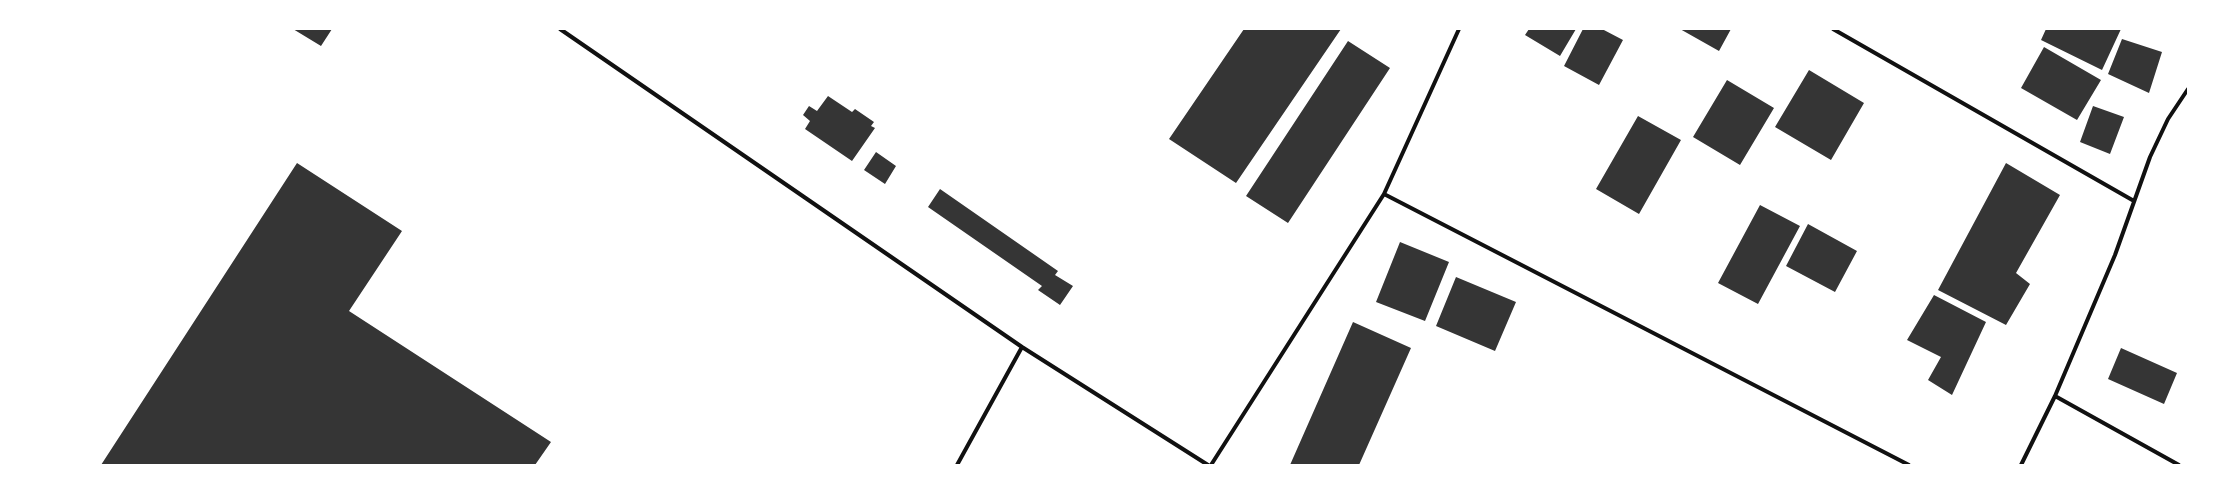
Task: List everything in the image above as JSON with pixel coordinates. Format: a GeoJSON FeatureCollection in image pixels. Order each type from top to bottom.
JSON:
{"type":"FeatureCollection","features":[{"type":"Feature","properties":{"kind":"street"},"geometry":{"type":"LineString","coordinates":[[560,29],[1022,347],[1210,465],[1384,194],[1459,29]]}},
{"type":"Feature","properties":{"kind":"street"},"geometry":{"type":"LineString","coordinates":[[1833,29],[2134,201]]}},
{"type":"Feature","properties":{"kind":"street"},"geometry":{"type":"LineString","coordinates":[[2021,465],[2055,396],[2115,255],[2150,157],[2168,119],[2188,89]]}},
{"type":"Feature","properties":{"kind":"street"},"geometry":{"type":"LineString","coordinates":[[1384,194],[1909,465]]}},
{"type":"Feature","properties":{"kind":"street"},"geometry":{"type":"LineString","coordinates":[[957,465],[1022,347]]}},
{"type":"Feature","properties":{"kind":"street"},"geometry":{"type":"LineString","coordinates":[[2055,396],[2179,465]]}},
{"type":"Feature","properties":{"kind":"building"},"geometry":{"type":"Polygon","coordinates":[[[293,29],[332,29],[321,46],[293,29]]]}},
{"type":"Feature","properties":{"kind":"building"},"geometry":{"type":"Polygon","coordinates":[[[1244,29],[1341,29],[1236,183],[1169,139],[1244,29]]]}},
{"type":"Feature","properties":{"kind":"building"},"geometry":{"type":"Polygon","coordinates":[[[1529,29],[1576,29],[1560,56],[1525,35],[1529,29]]]}},
{"type":"Feature","properties":{"kind":"building"},"geometry":{"type":"Polygon","coordinates":[[[1583,29],[1602,29],[1623,40],[1599,85],[1564,66],[1583,29]]]}},
{"type":"Feature","properties":{"kind":"building"},"geometry":{"type":"Polygon","coordinates":[[[1680,29],[1731,29],[1719,51],[1680,29]]]}},
{"type":"Feature","properties":{"kind":"building"},"geometry":{"type":"Polygon","coordinates":[[[2046,29],[2121,29],[2102,70],[2041,40],[2046,29]]]}},
{"type":"Feature","properties":{"kind":"building"},"geometry":{"type":"Polygon","coordinates":[[[2122,39],[2162,52],[2149,93],[2108,74],[2122,39]]]}},
{"type":"Feature","properties":{"kind":"building"},"geometry":{"type":"Polygon","coordinates":[[[1348,41],[1390,68],[1288,223],[1246,196],[1348,41]]]}},
{"type":"Feature","properties":{"kind":"building"},"geometry":{"type":"Polygon","coordinates":[[[2044,47],[2101,80],[2077,120],[2021,88],[2044,47]]]}},
{"type":"Feature","properties":{"kind":"building"},"geometry":{"type":"Polygon","coordinates":[[[1809,70],[1864,103],[1831,160],[1775,127],[1809,70]]]}},
{"type":"Feature","properties":{"kind":"building"},"geometry":{"type":"Polygon","coordinates":[[[1727,80],[1774,108],[1740,165],[1693,137],[1727,80]]]}},
{"type":"Feature","properties":{"kind":"building"},"geometry":{"type":"Polygon","coordinates":[[[828,96],[852,112],[855,109],[874,122],[871,126],[875,128],[852,161],[805,129],[810,121],[803,115],[809,106],[817,111],[828,96]]]}},
{"type":"Feature","properties":{"kind":"building"},"geometry":{"type":"Polygon","coordinates":[[[2093,106],[2124,117],[2110,154],[2080,142],[2093,106]]]}},
{"type":"Feature","properties":{"kind":"building"},"geometry":{"type":"Polygon","coordinates":[[[1638,116],[1681,140],[1639,214],[1596,189],[1638,116]]]}},
{"type":"Feature","properties":{"kind":"building"},"geometry":{"type":"Polygon","coordinates":[[[876,152],[896,166],[885,184],[864,170],[876,152]]]}},
{"type":"Feature","properties":{"kind":"building"},"geometry":{"type":"Polygon","coordinates":[[[297,163],[402,231],[349,311],[551,442],[535,465],[101,465],[297,163]]]}},
{"type":"Feature","properties":{"kind":"building"},"geometry":{"type":"Polygon","coordinates":[[[2006,163],[2060,195],[2016,273],[2030,284],[2006,325],[1938,290],[2006,163]]]}},
{"type":"Feature","properties":{"kind":"building"},"geometry":{"type":"Polygon","coordinates":[[[940,189],[1058,271],[1055,275],[1073,286],[1060,305],[1038,290],[1042,286],[928,207],[940,189]]]}},
{"type":"Feature","properties":{"kind":"building"},"geometry":{"type":"Polygon","coordinates":[[[1760,205],[1800,226],[1758,304],[1718,283],[1760,205]]]}},
{"type":"Feature","properties":{"kind":"building"},"geometry":{"type":"Polygon","coordinates":[[[1808,224],[1857,251],[1835,292],[1786,266],[1808,224]]]}},
{"type":"Feature","properties":{"kind":"building"},"geometry":{"type":"Polygon","coordinates":[[[1400,242],[1449,262],[1425,321],[1376,302],[1400,242]]]}},
{"type":"Feature","properties":{"kind":"building"},"geometry":{"type":"Polygon","coordinates":[[[1456,277],[1516,302],[1495,351],[1436,326],[1456,277]]]}},
{"type":"Feature","properties":{"kind":"building"},"geometry":{"type":"Polygon","coordinates":[[[1934,295],[1986,322],[1952,395],[1928,380],[1941,357],[1907,340],[1934,295]]]}},
{"type":"Feature","properties":{"kind":"building"},"geometry":{"type":"Polygon","coordinates":[[[1353,322],[1411,348],[1359,465],[1290,465],[1353,322]]]}},
{"type":"Feature","properties":{"kind":"building"},"geometry":{"type":"Polygon","coordinates":[[[2121,348],[2177,373],[2164,404],[2108,379],[2121,348]]]}}]}
